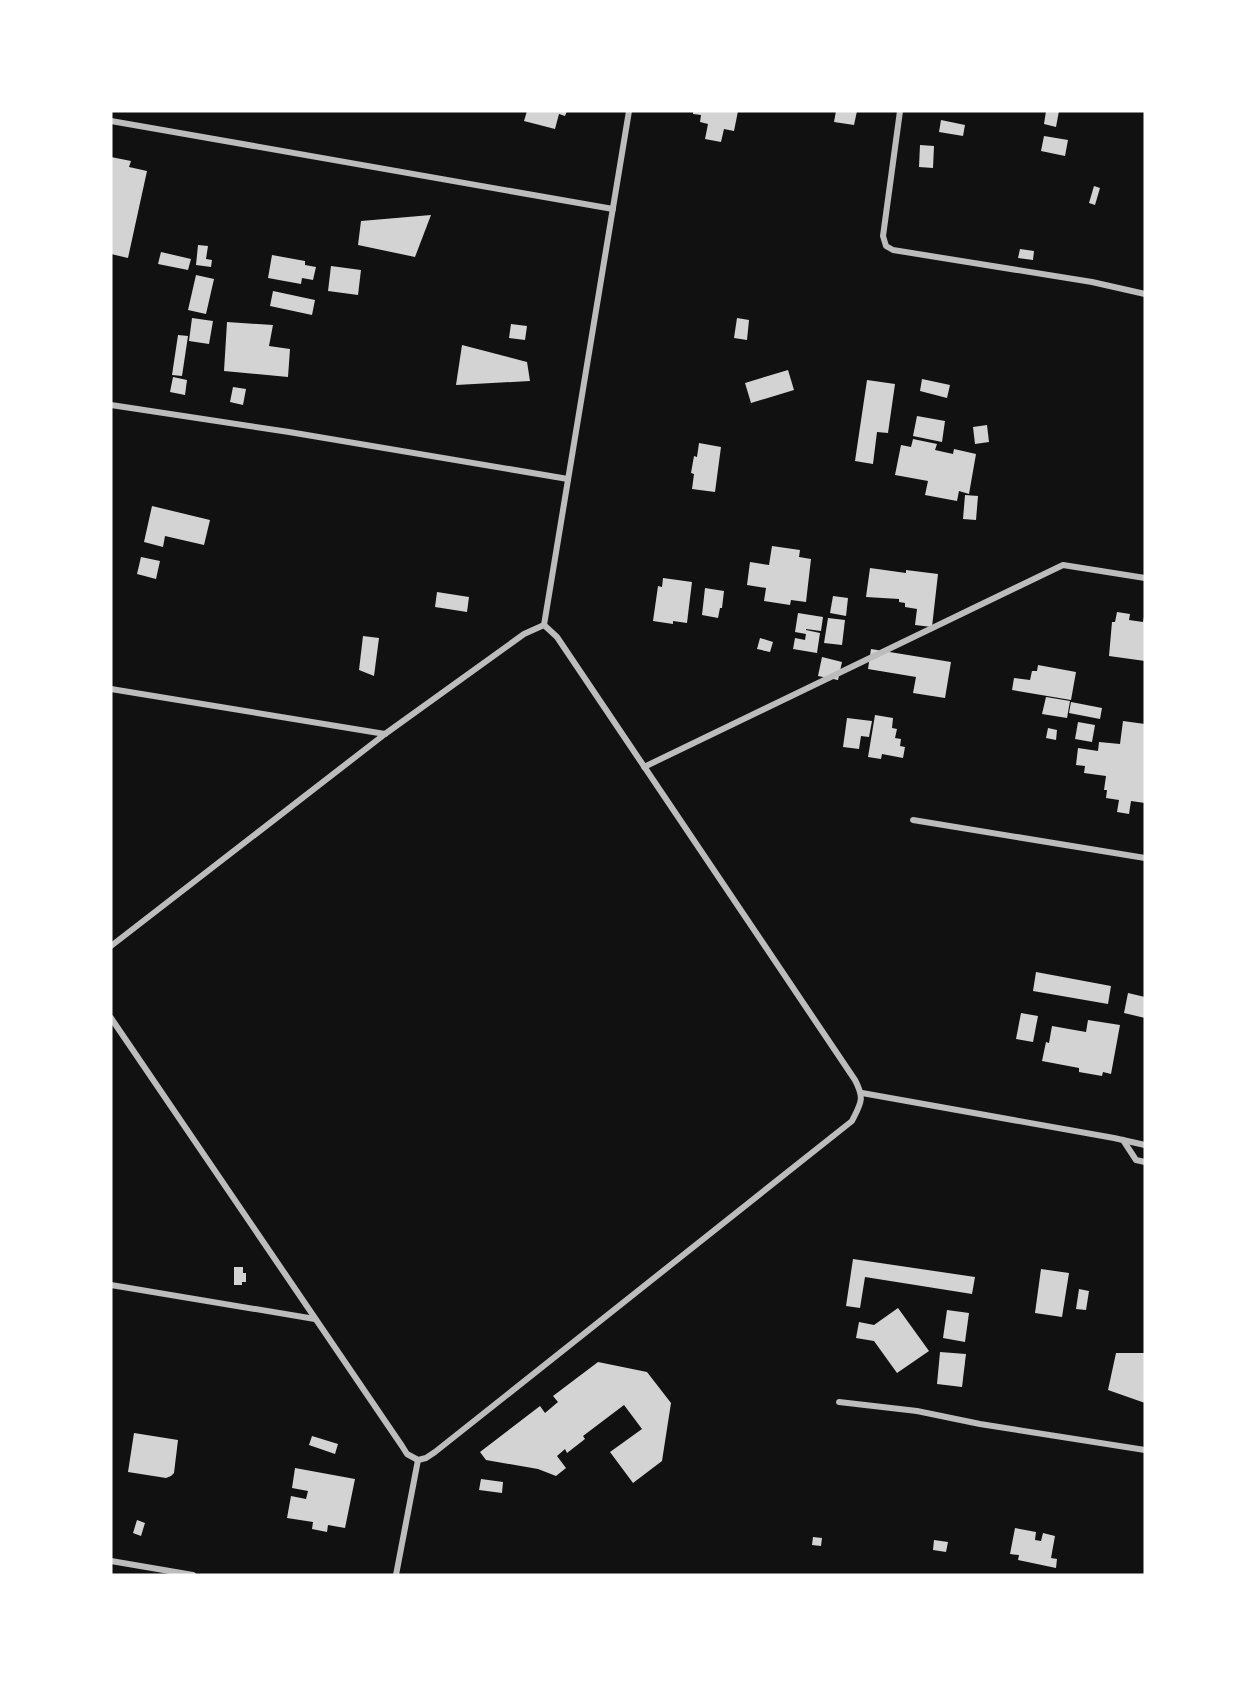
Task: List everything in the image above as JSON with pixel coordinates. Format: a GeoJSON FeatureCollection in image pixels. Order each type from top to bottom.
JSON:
{"type":"FeatureCollection","features":[{"type":"Feature","properties":{"kind":"street"},"geometry":{"type":"LineString","coordinates":[[544,625],[629,111]]}},
{"type":"Feature","properties":{"kind":"street"},"geometry":{"type":"LineString","coordinates":[[900,111],[883,236],[886,246],[892,250],[1092,282],[1145,294]]}},
{"type":"Feature","properties":{"kind":"street"},"geometry":{"type":"LineString","coordinates":[[111,121],[613,209]]}},
{"type":"Feature","properties":{"kind":"street"},"geometry":{"type":"LineString","coordinates":[[111,405],[568,479]]}},
{"type":"Feature","properties":{"kind":"street"},"geometry":{"type":"LineString","coordinates":[[644,766],[1063,565],[1145,578]]}},
{"type":"Feature","properties":{"kind":"street"},"geometry":{"type":"LineString","coordinates":[[111,946],[385,734],[524,634],[544,625]]}},
{"type":"Feature","properties":{"kind":"street"},"geometry":{"type":"LineString","coordinates":[[418,1461],[435,1452],[852,1121],[859,1107],[861,1093],[848,1070],[556,637],[544,625]]}},
{"type":"Feature","properties":{"kind":"street"},"geometry":{"type":"LineString","coordinates":[[111,689],[385,734]]}},
{"type":"Feature","properties":{"kind":"street"},"geometry":{"type":"LineString","coordinates":[[913,820],[1145,858]]}},
{"type":"Feature","properties":{"kind":"street"},"geometry":{"type":"LineString","coordinates":[[111,1018],[407,1454],[418,1461]]}},
{"type":"Feature","properties":{"kind":"street"},"geometry":{"type":"LineString","coordinates":[[861,1093],[1145,1145]]}},
{"type":"Feature","properties":{"kind":"street"},"geometry":{"type":"LineString","coordinates":[[1123,1140],[1136,1160],[1145,1161]]}},
{"type":"Feature","properties":{"kind":"street"},"geometry":{"type":"LineString","coordinates":[[111,1284],[315,1319]]}},
{"type":"Feature","properties":{"kind":"street"},"geometry":{"type":"LineString","coordinates":[[839,1402],[917,1411],[980,1424],[1145,1450]]}},
{"type":"Feature","properties":{"kind":"street"},"geometry":{"type":"LineString","coordinates":[[396,1575],[418,1461]]}},
{"type":"Feature","properties":{"kind":"street"},"geometry":{"type":"LineString","coordinates":[[111,1561],[193,1575]]}},
{"type":"Feature","properties":{"kind":"building"},"geometry":{"type":"Polygon","coordinates":[[[527,111],[567,111],[565,116],[559,114],[555,129],[524,121],[527,111]]]}},
{"type":"Feature","properties":{"kind":"building"},"geometry":{"type":"Polygon","coordinates":[[[693,111],[738,111],[734,131],[724,129],[721,142],[705,139],[708,124],[700,122],[701,115],[693,114],[693,111]]]}},
{"type":"Feature","properties":{"kind":"building"},"geometry":{"type":"Polygon","coordinates":[[[836,111],[857,111],[854,125],[834,122],[836,111]]]}},
{"type":"Feature","properties":{"kind":"building"},"geometry":{"type":"Polygon","coordinates":[[[1046,111],[1059,111],[1056,127],[1044,124],[1046,111]]]}},
{"type":"Feature","properties":{"kind":"building"},"geometry":{"type":"Polygon","coordinates":[[[941,120],[965,125],[963,136],[939,132],[941,120]]]}},
{"type":"Feature","properties":{"kind":"building"},"geometry":{"type":"Polygon","coordinates":[[[1044,136],[1068,140],[1065,156],[1041,151],[1044,136]]]}},
{"type":"Feature","properties":{"kind":"building"},"geometry":{"type":"Polygon","coordinates":[[[920,145],[934,146],[933,168],[919,167],[920,145]]]}},
{"type":"Feature","properties":{"kind":"building"},"geometry":{"type":"Polygon","coordinates":[[[111,157],[131,161],[129,167],[147,171],[128,258],[111,254],[111,157]]]}},
{"type":"Feature","properties":{"kind":"building"},"geometry":{"type":"Polygon","coordinates":[[[1094,186],[1100,188],[1095,205],[1089,203],[1094,186]]]}},
{"type":"Feature","properties":{"kind":"building"},"geometry":{"type":"Polygon","coordinates":[[[431,215],[415,257],[358,245],[361,221],[431,215]]]}},
{"type":"Feature","properties":{"kind":"building"},"geometry":{"type":"Polygon","coordinates":[[[198,245],[208,246],[206,259],[212,260],[211,267],[196,265],[198,245]]]}},
{"type":"Feature","properties":{"kind":"building"},"geometry":{"type":"Polygon","coordinates":[[[1020,249],[1034,251],[1033,260],[1018,258],[1020,249]]]}},
{"type":"Feature","properties":{"kind":"building"},"geometry":{"type":"Polygon","coordinates":[[[161,252],[191,259],[188,270],[158,264],[161,252]]]}},
{"type":"Feature","properties":{"kind":"building"},"geometry":{"type":"Polygon","coordinates":[[[272,255],[305,261],[305,265],[316,267],[313,280],[302,278],[301,284],[268,278],[272,255]]]}},
{"type":"Feature","properties":{"kind":"building"},"geometry":{"type":"Polygon","coordinates":[[[331,266],[361,270],[358,295],[328,291],[331,266]]]}},
{"type":"Feature","properties":{"kind":"building"},"geometry":{"type":"Polygon","coordinates":[[[196,275],[214,279],[206,314],[188,310],[196,275]]]}},
{"type":"Feature","properties":{"kind":"building"},"geometry":{"type":"Polygon","coordinates":[[[273,291],[315,300],[312,315],[270,306],[273,291]]]}},
{"type":"Feature","properties":{"kind":"building"},"geometry":{"type":"Polygon","coordinates":[[[192,318],[213,321],[209,344],[189,341],[192,318]]]}},
{"type":"Feature","properties":{"kind":"building"},"geometry":{"type":"Polygon","coordinates":[[[737,318],[749,320],[747,340],[734,338],[737,318]]]}},
{"type":"Feature","properties":{"kind":"building"},"geometry":{"type":"Polygon","coordinates":[[[227,322],[273,325],[269,346],[290,349],[288,377],[224,371],[227,322]]]}},
{"type":"Feature","properties":{"kind":"building"},"geometry":{"type":"Polygon","coordinates":[[[511,324],[527,326],[525,340],[509,338],[511,324]]]}},
{"type":"Feature","properties":{"kind":"building"},"geometry":{"type":"Polygon","coordinates":[[[178,335],[188,336],[182,376],[172,375],[178,335]]]}},
{"type":"Feature","properties":{"kind":"building"},"geometry":{"type":"Polygon","coordinates":[[[462,345],[527,362],[530,381],[456,385],[462,345]]]}},
{"type":"Feature","properties":{"kind":"building"},"geometry":{"type":"Polygon","coordinates":[[[788,370],[794,390],[751,403],[745,383],[788,370]]]}},
{"type":"Feature","properties":{"kind":"building"},"geometry":{"type":"Polygon","coordinates":[[[173,377],[187,380],[185,395],[170,392],[173,377]]]}},
{"type":"Feature","properties":{"kind":"building"},"geometry":{"type":"Polygon","coordinates":[[[922,379],[950,385],[947,398],[920,391],[922,379]]]}},
{"type":"Feature","properties":{"kind":"building"},"geometry":{"type":"Polygon","coordinates":[[[867,380],[895,384],[888,433],[877,432],[873,464],[855,461],[867,380]]]}},
{"type":"Feature","properties":{"kind":"building"},"geometry":{"type":"Polygon","coordinates":[[[233,387],[246,389],[243,405],[230,402],[233,387]]]}},
{"type":"Feature","properties":{"kind":"building"},"geometry":{"type":"Polygon","coordinates":[[[917,416],[945,421],[942,442],[913,436],[917,416]]]}},
{"type":"Feature","properties":{"kind":"building"},"geometry":{"type":"Polygon","coordinates":[[[987,425],[989,442],[975,444],[973,427],[987,425]]]}},
{"type":"Feature","properties":{"kind":"building"},"geometry":{"type":"Polygon","coordinates":[[[913,439],[937,444],[935,450],[953,454],[954,449],[976,454],[969,494],[959,491],[957,501],[925,495],[928,481],[895,475],[901,445],[911,447],[913,439]]]}},
{"type":"Feature","properties":{"kind":"building"},"geometry":{"type":"Polygon","coordinates":[[[699,443],[721,447],[715,492],[692,489],[694,474],[691,473],[699,443]]]}},
{"type":"Feature","properties":{"kind":"building"},"geometry":{"type":"Polygon","coordinates":[[[965,495],[978,496],[976,520],[963,519],[965,495]]]}},
{"type":"Feature","properties":{"kind":"building"},"geometry":{"type":"Polygon","coordinates":[[[152,506],[210,520],[204,545],[165,536],[163,547],[144,542],[152,506]]]}},
{"type":"Feature","properties":{"kind":"building"},"geometry":{"type":"Polygon","coordinates":[[[772,546],[800,550],[799,557],[811,559],[806,602],[791,600],[790,605],[764,601],[766,588],[747,585],[750,562],[769,565],[772,546]]]}},
{"type":"Feature","properties":{"kind":"building"},"geometry":{"type":"Polygon","coordinates":[[[141,557],[160,561],[156,579],[137,574],[141,557]]]}},
{"type":"Feature","properties":{"kind":"building"},"geometry":{"type":"Polygon","coordinates":[[[870,568],[906,573],[906,570],[938,574],[932,627],[915,625],[917,609],[905,607],[905,603],[899,602],[899,599],[866,597],[870,568]]]}},
{"type":"Feature","properties":{"kind":"building"},"geometry":{"type":"Polygon","coordinates":[[[663,578],[692,582],[687,623],[673,621],[673,624],[653,621],[658,586],[662,587],[663,578]]]}},
{"type":"Feature","properties":{"kind":"building"},"geometry":{"type":"Polygon","coordinates":[[[705,588],[724,591],[718,618],[702,615],[705,588]]]}},
{"type":"Feature","properties":{"kind":"building"},"geometry":{"type":"Polygon","coordinates":[[[437,592],[469,597],[467,612],[435,607],[437,592]]]}},
{"type":"Feature","properties":{"kind":"building"},"geometry":{"type":"Polygon","coordinates":[[[833,596],[848,598],[846,616],[830,613],[833,596]]]}},
{"type":"Feature","properties":{"kind":"building"},"geometry":{"type":"Polygon","coordinates":[[[1117,612],[1130,614],[1129,620],[1143,622],[1145,617],[1145,661],[1109,656],[1112,622],[1115,622],[1117,612]]]}},
{"type":"Feature","properties":{"kind":"building"},"geometry":{"type":"Polygon","coordinates":[[[798,613],[823,617],[821,631],[806,629],[820,633],[817,653],[793,649],[795,638],[805,640],[806,634],[795,632],[798,613]]]}},
{"type":"Feature","properties":{"kind":"building"},"geometry":{"type":"Polygon","coordinates":[[[828,618],[845,620],[842,645],[824,643],[828,618]]]}},
{"type":"Feature","properties":{"kind":"building"},"geometry":{"type":"Polygon","coordinates":[[[363,636],[379,638],[374,676],[359,670],[363,636]]]}},
{"type":"Feature","properties":{"kind":"building"},"geometry":{"type":"Polygon","coordinates":[[[760,638],[773,642],[770,652],[757,649],[760,638]]]}},
{"type":"Feature","properties":{"kind":"building"},"geometry":{"type":"Polygon","coordinates":[[[871,649],[951,662],[945,698],[913,693],[916,677],[868,669],[871,649]]]}},
{"type":"Feature","properties":{"kind":"building"},"geometry":{"type":"Polygon","coordinates":[[[822,657],[842,662],[838,680],[818,676],[822,657]]]}},
{"type":"Feature","properties":{"kind":"building"},"geometry":{"type":"Polygon","coordinates":[[[1038,665],[1076,672],[1071,700],[1012,690],[1014,678],[1030,680],[1032,671],[1037,671],[1038,665]]]}},
{"type":"Feature","properties":{"kind":"building"},"geometry":{"type":"Polygon","coordinates":[[[1046,697],[1070,701],[1067,718],[1042,714],[1046,697]]]}},
{"type":"Feature","properties":{"kind":"building"},"geometry":{"type":"Polygon","coordinates":[[[1071,702],[1102,708],[1100,719],[1069,713],[1071,702]]]}},
{"type":"Feature","properties":{"kind":"building"},"geometry":{"type":"Polygon","coordinates":[[[875,715],[893,718],[892,728],[897,729],[895,738],[901,739],[900,746],[905,747],[903,758],[882,754],[881,759],[868,757],[875,715]]]}},
{"type":"Feature","properties":{"kind":"building"},"geometry":{"type":"Polygon","coordinates":[[[847,718],[872,721],[869,737],[861,736],[859,749],[843,747],[847,718]]]}},
{"type":"Feature","properties":{"kind":"building"},"geometry":{"type":"Polygon","coordinates":[[[1123,721],[1145,724],[1145,803],[1131,801],[1129,814],[1117,812],[1119,800],[1106,798],[1107,790],[1104,790],[1106,776],[1084,773],[1085,766],[1076,765],[1078,748],[1098,751],[1099,742],[1120,744],[1123,721]]]}},
{"type":"Feature","properties":{"kind":"building"},"geometry":{"type":"Polygon","coordinates":[[[1078,722],[1095,725],[1092,742],[1075,739],[1078,722]]]}},
{"type":"Feature","properties":{"kind":"building"},"geometry":{"type":"Polygon","coordinates":[[[1048,728],[1057,730],[1056,740],[1046,738],[1048,728]]]}},
{"type":"Feature","properties":{"kind":"building"},"geometry":{"type":"Polygon","coordinates":[[[1036,972],[1111,986],[1108,1004],[1033,991],[1036,972]]]}},
{"type":"Feature","properties":{"kind":"building"},"geometry":{"type":"Polygon","coordinates":[[[1128,993],[1145,997],[1145,1018],[1124,1013],[1128,993]]]}},
{"type":"Feature","properties":{"kind":"building"},"geometry":{"type":"Polygon","coordinates":[[[1021,1013],[1038,1016],[1033,1042],[1016,1039],[1021,1013]]]}},
{"type":"Feature","properties":{"kind":"building"},"geometry":{"type":"Polygon","coordinates":[[[1088,1020],[1120,1025],[1111,1074],[1103,1072],[1102,1076],[1079,1072],[1079,1068],[1042,1061],[1052,1026],[1086,1032],[1088,1020]]]}},
{"type":"Feature","properties":{"kind":"building"},"geometry":{"type":"Polygon","coordinates":[[[853,1259],[975,1277],[972,1294],[865,1277],[860,1308],[846,1306],[853,1259]]]}},
{"type":"Feature","properties":{"kind":"building"},"geometry":{"type":"Polygon","coordinates":[[[234,1267],[243,1267],[243,1273],[246,1273],[246,1282],[242,1282],[242,1285],[234,1285],[234,1267]]]}},
{"type":"Feature","properties":{"kind":"building"},"geometry":{"type":"Polygon","coordinates":[[[1041,1269],[1069,1273],[1062,1317],[1035,1313],[1041,1269]]]}},
{"type":"Feature","properties":{"kind":"building"},"geometry":{"type":"Polygon","coordinates":[[[1079,1289],[1089,1291],[1086,1310],[1076,1309],[1079,1289]]]}},
{"type":"Feature","properties":{"kind":"building"},"geometry":{"type":"Polygon","coordinates":[[[898,1308],[929,1351],[897,1373],[874,1341],[856,1338],[859,1322],[874,1325],[898,1308]]]}},
{"type":"Feature","properties":{"kind":"building"},"geometry":{"type":"Polygon","coordinates":[[[947,1310],[969,1313],[965,1342],[943,1338],[947,1310]]]}},
{"type":"Feature","properties":{"kind":"building"},"geometry":{"type":"Polygon","coordinates":[[[940,1352],[966,1354],[962,1387],[937,1384],[940,1352]]]}},
{"type":"Feature","properties":{"kind":"building"},"geometry":{"type":"Polygon","coordinates":[[[1116,1353],[1145,1353],[1145,1403],[1108,1390],[1116,1353]]]}},
{"type":"Feature","properties":{"kind":"building"},"geometry":{"type":"Polygon","coordinates":[[[598,1362],[647,1372],[671,1403],[662,1461],[633,1483],[610,1452],[642,1429],[624,1405],[583,1436],[585,1439],[567,1453],[565,1449],[557,1456],[566,1468],[556,1476],[538,1469],[486,1460],[480,1452],[540,1406],[545,1413],[558,1402],[553,1396],[598,1362]]]}},
{"type":"Feature","properties":{"kind":"building"},"geometry":{"type":"Polygon","coordinates":[[[134,1433],[178,1440],[174,1473],[171,1476],[166,1478],[128,1472],[134,1433]]]}},
{"type":"Feature","properties":{"kind":"building"},"geometry":{"type":"Polygon","coordinates":[[[312,1436],[338,1444],[335,1454],[309,1445],[312,1436]]]}},
{"type":"Feature","properties":{"kind":"building"},"geometry":{"type":"Polygon","coordinates":[[[295,1468],[355,1479],[345,1528],[328,1525],[327,1532],[312,1529],[313,1522],[287,1518],[291,1496],[306,1499],[308,1491],[292,1488],[295,1468]]]}},
{"type":"Feature","properties":{"kind":"building"},"geometry":{"type":"Polygon","coordinates":[[[481,1479],[503,1482],[502,1493],[479,1490],[481,1479]]]}},
{"type":"Feature","properties":{"kind":"building"},"geometry":{"type":"Polygon","coordinates":[[[137,1520],[145,1523],[141,1536],[133,1533],[137,1520]]]}},
{"type":"Feature","properties":{"kind":"building"},"geometry":{"type":"Polygon","coordinates":[[[1015,1528],[1036,1532],[1035,1540],[1041,1541],[1043,1533],[1055,1536],[1051,1558],[1057,1559],[1056,1568],[1018,1560],[1019,1555],[1010,1554],[1015,1528]]]}},
{"type":"Feature","properties":{"kind":"building"},"geometry":{"type":"Polygon","coordinates":[[[813,1537],[822,1538],[821,1546],[812,1545],[813,1537]]]}},
{"type":"Feature","properties":{"kind":"building"},"geometry":{"type":"Polygon","coordinates":[[[934,1540],[948,1542],[946,1552],[933,1550],[934,1540]]]}}]}
